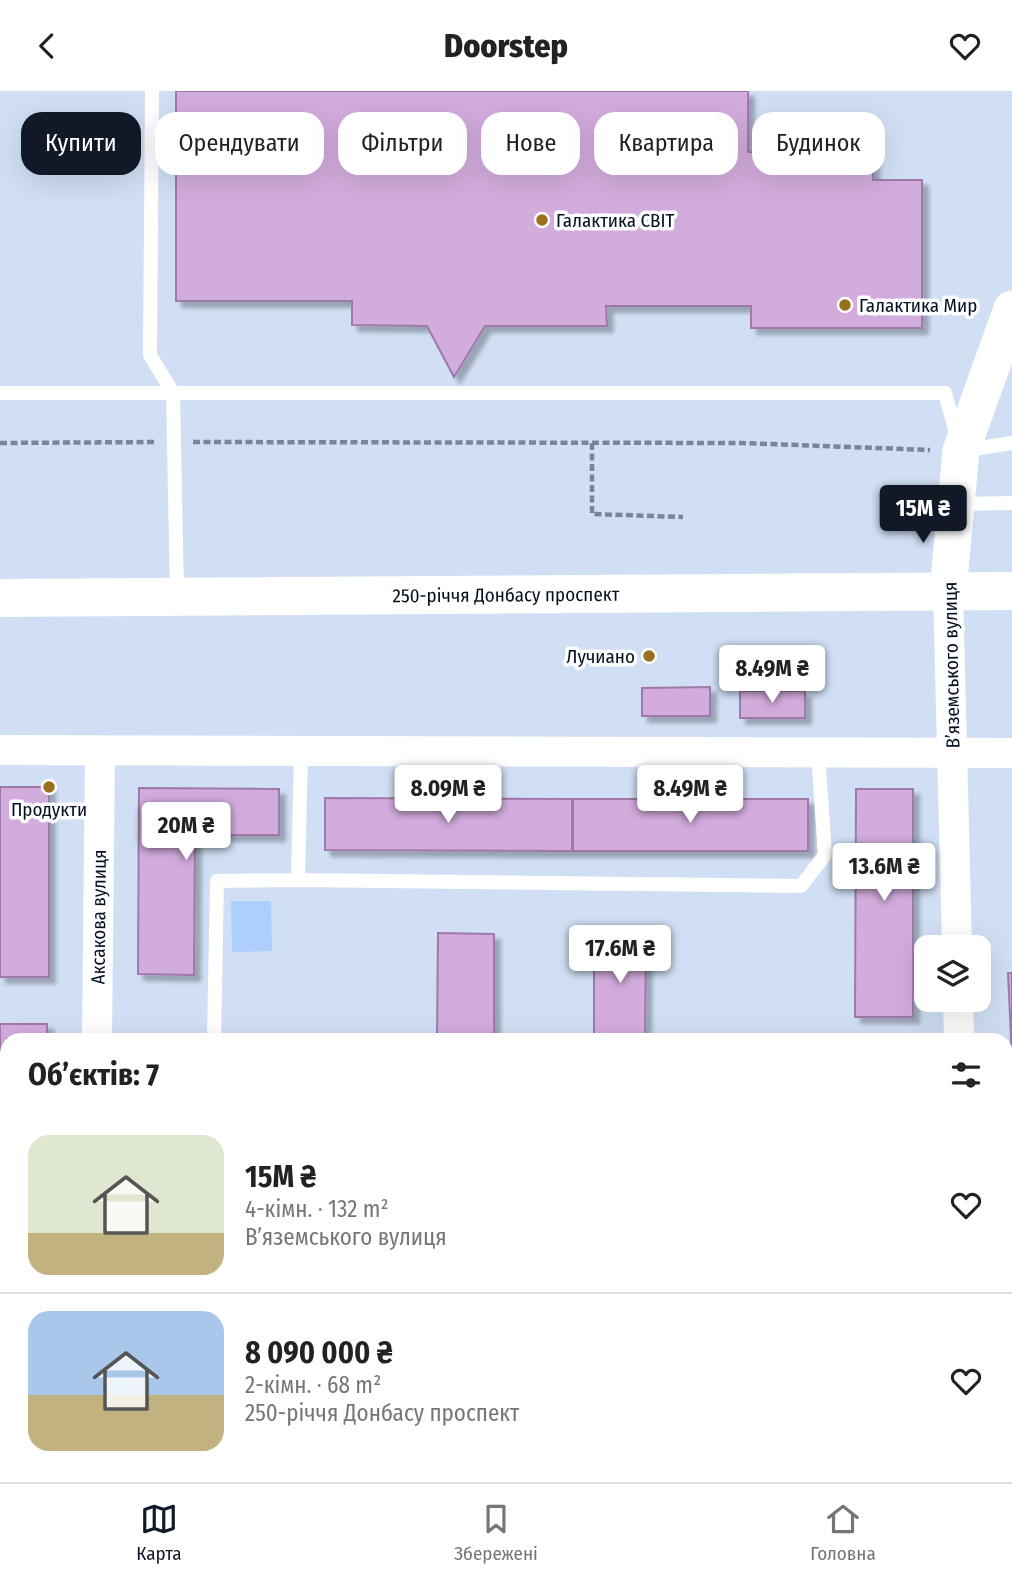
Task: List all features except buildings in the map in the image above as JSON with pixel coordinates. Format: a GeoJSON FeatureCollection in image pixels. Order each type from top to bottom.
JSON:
{"type":"FeatureCollection","features":[{"type":"Feature","properties":{"kind":"main road","name":"250-річчя Донбасу проспект"},"geometry":{"type":"LineString","coordinates":[[0,599],[1012,591]]}},
{"type":"Feature","properties":{"kind":"street","name":"В’яземського вулиця"},"geometry":{"type":"LineString","coordinates":[[957,935],[948,591],[961,451],[1012,309]]}},
{"type":"Feature","properties":{"kind":"street"},"geometry":{"type":"LineString","coordinates":[[0,750],[100,753],[1012,753]]}},
{"type":"Feature","properties":{"kind":"street","name":"Аксакова вулиця"},"geometry":{"type":"LineString","coordinates":[[97,1033],[100,753]]}},
{"type":"Feature","properties":{"kind":"street"},"geometry":{"type":"LineString","coordinates":[[958,1012],[959,1033]]}},
{"type":"Feature","properties":{"kind":"lane"},"geometry":{"type":"LineString","coordinates":[[152,91],[150,355],[173,393],[177,597]]}},
{"type":"Feature","properties":{"kind":"lane"},"geometry":{"type":"LineString","coordinates":[[0,393],[945,393],[961,451],[1012,443]]}},
{"type":"Feature","properties":{"kind":"lane"},"geometry":{"type":"LineString","coordinates":[[956,504],[1012,503]]}},
{"type":"Feature","properties":{"kind":"lane"},"geometry":{"type":"LineString","coordinates":[[298,880],[301,753]]}},
{"type":"Feature","properties":{"kind":"lane"},"geometry":{"type":"LineString","coordinates":[[214,1033],[217,881],[801,886],[825,855],[818,753]]}},
{"type":"Feature","properties":{"kind":"path"},"geometry":{"type":"LineString","coordinates":[[0,443],[742,443],[961,451]]}},
{"type":"Feature","properties":{"kind":"path"},"geometry":{"type":"LineString","coordinates":[[592,443],[593,514],[683,517]]}},
{"type":"Feature","properties":{"kind":"shaded area"},"geometry":{"type":"Polygon","coordinates":[[[231,901],[271,901],[272,951],[232,952],[231,901]]]}},
{"type":"Feature","properties":{"kind":"place","name":"Галактика СВІТ"},"geometry":{"type":"Point","coordinates":[542,220]}},
{"type":"Feature","properties":{"kind":"place","name":"Галактика Мир"},"geometry":{"type":"Point","coordinates":[845,305]}},
{"type":"Feature","properties":{"kind":"place","name":"Лучиано"},"geometry":{"type":"Point","coordinates":[649,656]}},
{"type":"Feature","properties":{"kind":"place","name":"Продукти"},"geometry":{"type":"Point","coordinates":[49,787]}}]}
